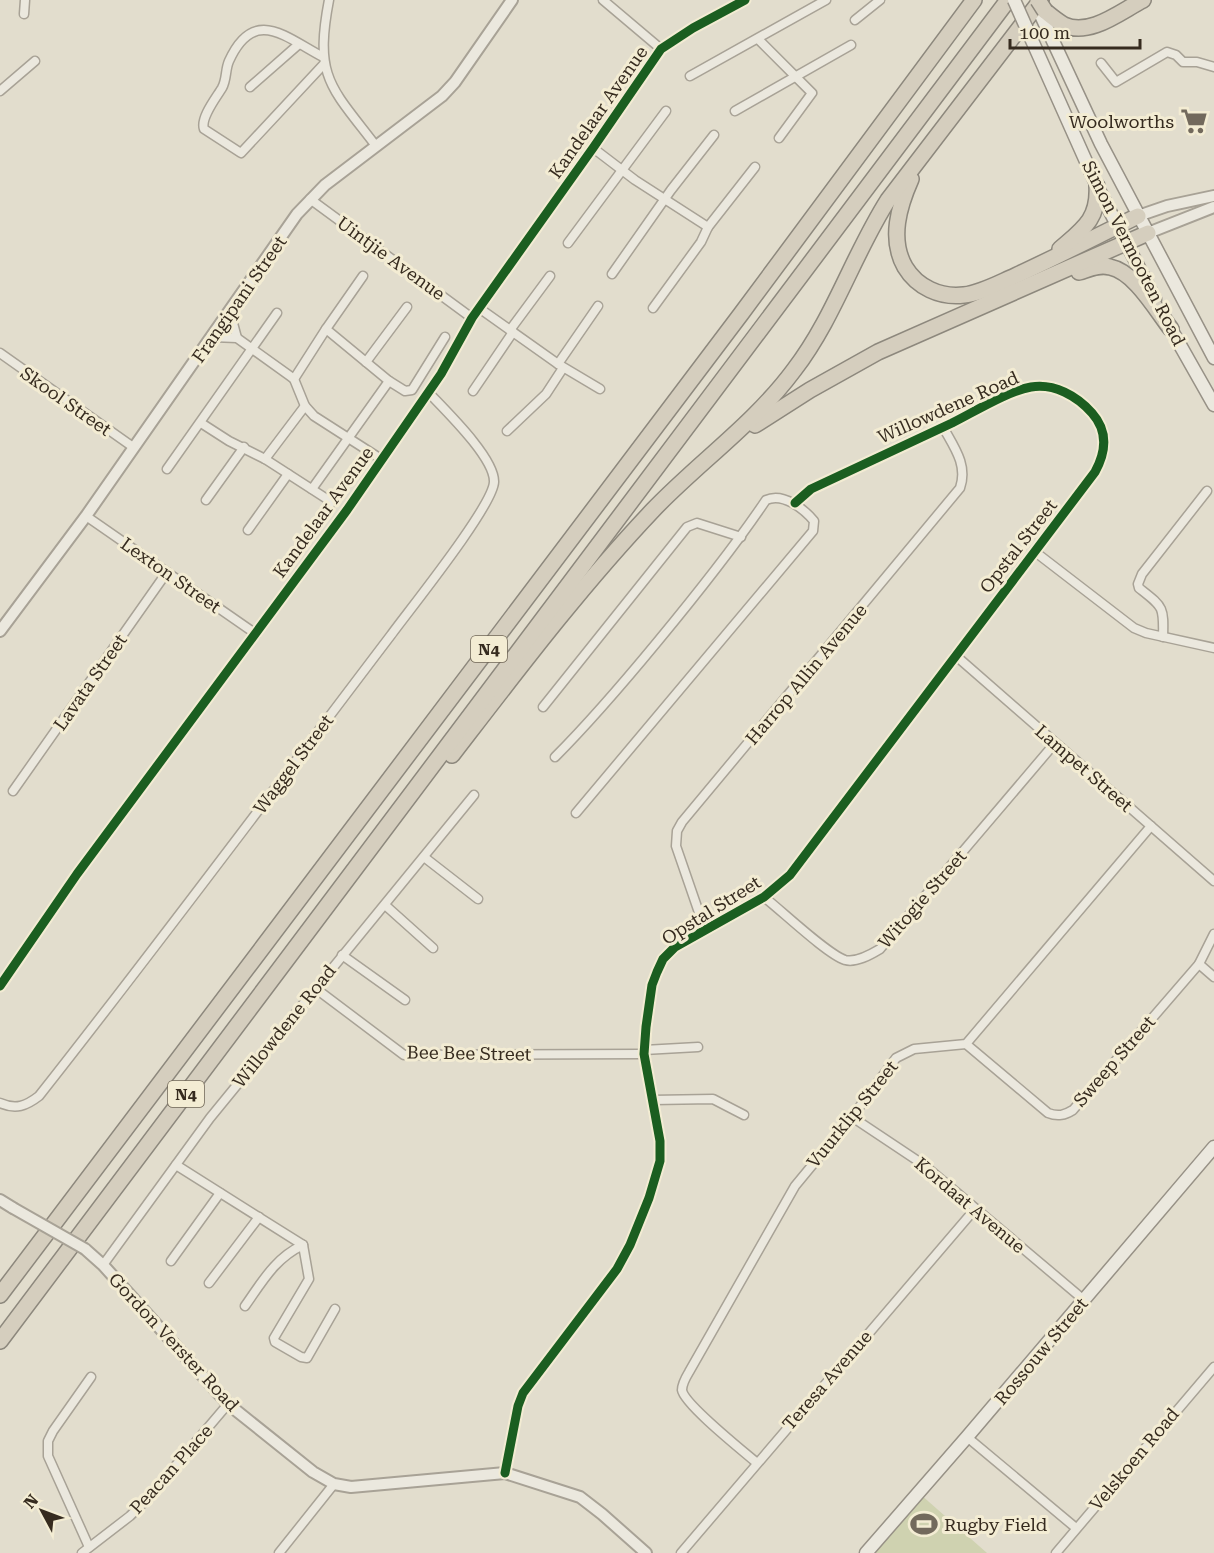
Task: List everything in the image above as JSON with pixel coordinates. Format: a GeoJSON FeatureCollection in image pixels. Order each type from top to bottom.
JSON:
{"type":"FeatureCollection","features":[{"type":"Feature","properties":{"kind":"highway","name":"N4"},"geometry":{"type":"LineString","coordinates":[[0,1295],[741,314],[974,0]]}},
{"type":"Feature","properties":{"kind":"highway","name":"N4"},"geometry":{"type":"LineString","coordinates":[[0,1341],[1008,0]]}},
{"type":"Feature","properties":{"kind":"highway"},"geometry":{"type":"LineString","coordinates":[[305,937],[400,821],[581,591],[654,509],[762,408],[806,355],[828,319],[876,220],[1039,4],[1064,24],[1086,27],[1107,20],[1143,0]]}},
{"type":"Feature","properties":{"kind":"highway"},"geometry":{"type":"LineString","coordinates":[[920,160],[902,202],[896,232],[898,249],[904,265],[921,284],[940,293],[965,295],[980,291],[1138,216]]}},
{"type":"Feature","properties":{"kind":"highway"},"geometry":{"type":"LineString","coordinates":[[1044,262],[1090,222],[1098,200],[1097,186]]}},
{"type":"Feature","properties":{"kind":"highway"},"geometry":{"type":"LineString","coordinates":[[713,454],[764,418],[856,363],[1148,233]]}},
{"type":"Feature","properties":{"kind":"highway"},"geometry":{"type":"LineString","coordinates":[[996,301],[1095,267],[1109,266],[1121,270],[1131,278],[1171,329]]}},
{"type":"Feature","properties":{"kind":"main road","name":"Simon Vermooten Road"},"geometry":{"type":"LineString","coordinates":[[1014,0],[1097,186],[1171,329],[1214,405]]}},
{"type":"Feature","properties":{"kind":"main road","name":"Simon Vermooten Road"},"geometry":{"type":"LineString","coordinates":[[1039,4],[1101,144],[1214,358]]}},
{"type":"Feature","properties":{"kind":"main road","name":"Rossouw Street"},"geometry":{"type":"LineString","coordinates":[[866,1553],[968,1437],[1214,1147]]}},
{"type":"Feature","properties":{"kind":"street"},"geometry":{"type":"LineString","coordinates":[[24,14],[25,0]]}},
{"type":"Feature","properties":{"kind":"street"},"geometry":{"type":"LineString","coordinates":[[329,0],[325,23],[324,60],[333,89],[376,146]]}},
{"type":"Feature","properties":{"kind":"street","name":"Frangipani Street"},"geometry":{"type":"LineString","coordinates":[[0,631],[86,516],[297,214],[310,199],[432,104],[455,82],[512,0]]}},
{"type":"Feature","properties":{"kind":"street"},"geometry":{"type":"LineString","coordinates":[[603,0],[661,49],[745,0]]}},
{"type":"Feature","properties":{"kind":"street"},"geometry":{"type":"LineString","coordinates":[[690,76],[826,0]]}},
{"type":"Feature","properties":{"kind":"street"},"geometry":{"type":"LineString","coordinates":[[855,20],[880,0]]}},
{"type":"Feature","properties":{"kind":"street"},"geometry":{"type":"LineString","coordinates":[[256,29],[269,29],[324,60],[242,153],[204,129],[203,122],[225,83],[228,61],[248,34],[256,29]]}},
{"type":"Feature","properties":{"kind":"street"},"geometry":{"type":"LineString","coordinates":[[758,39],[809,89],[812,95],[779,138]]}},
{"type":"Feature","properties":{"kind":"street"},"geometry":{"type":"LineString","coordinates":[[250,87],[298,45]]}},
{"type":"Feature","properties":{"kind":"street"},"geometry":{"type":"LineString","coordinates":[[735,111],[851,45]]}},
{"type":"Feature","properties":{"kind":"street","name":"Kandelaar Avenue"},"geometry":{"type":"LineString","coordinates":[[2,979],[77,874],[256,634],[381,459],[441,374],[472,318],[661,49]]}},
{"type":"Feature","properties":{"kind":"street"},"geometry":{"type":"LineString","coordinates":[[1101,63],[1116,82],[1167,52],[1176,55],[1183,62],[1197,62],[1214,68]]}},
{"type":"Feature","properties":{"kind":"street"},"geometry":{"type":"LineString","coordinates":[[0,91],[35,61]]}},
{"type":"Feature","properties":{"kind":"street"},"geometry":{"type":"LineString","coordinates":[[568,243],[666,111]]}},
{"type":"Feature","properties":{"kind":"street"},"geometry":{"type":"LineString","coordinates":[[612,274],[714,135]]}},
{"type":"Feature","properties":{"kind":"street"},"geometry":{"type":"LineString","coordinates":[[593,148],[665,200],[708,227]]}},
{"type":"Feature","properties":{"kind":"street"},"geometry":{"type":"LineString","coordinates":[[653,308],[701,242],[708,227],[756,167]]}},
{"type":"Feature","properties":{"kind":"street"},"geometry":{"type":"LineString","coordinates":[[1138,216],[1167,206],[1214,196]]}},
{"type":"Feature","properties":{"kind":"street","name":"Uintjie Avenue"},"geometry":{"type":"LineString","coordinates":[[310,199],[472,318]]}},
{"type":"Feature","properties":{"kind":"street"},"geometry":{"type":"LineString","coordinates":[[1148,233],[1214,207]]}},
{"type":"Feature","properties":{"kind":"street"},"geometry":{"type":"LineString","coordinates":[[294,379],[363,276]]}},
{"type":"Feature","properties":{"kind":"street"},"geometry":{"type":"LineString","coordinates":[[473,391],[511,331],[550,276]]}},
{"type":"Feature","properties":{"kind":"street"},"geometry":{"type":"LineString","coordinates":[[507,431],[546,394],[560,366],[598,306]]}},
{"type":"Feature","properties":{"kind":"street"},"geometry":{"type":"LineString","coordinates":[[366,362],[407,307]]}},
{"type":"Feature","properties":{"kind":"street"},"geometry":{"type":"LineString","coordinates":[[479,308],[560,366],[600,388]]}},
{"type":"Feature","properties":{"kind":"street"},"geometry":{"type":"LineString","coordinates":[[230,312],[237,338]]}},
{"type":"Feature","properties":{"kind":"street"},"geometry":{"type":"LineString","coordinates":[[167,469],[277,313]]}},
{"type":"Feature","properties":{"kind":"street"},"geometry":{"type":"LineString","coordinates":[[326,329],[389,381],[405,391],[412,390],[445,337]]}},
{"type":"Feature","properties":{"kind":"street"},"geometry":{"type":"LineString","coordinates":[[212,337],[237,338],[294,379],[305,406],[314,416],[381,459]]}},
{"type":"Feature","properties":{"kind":"street","name":"Skool Street"},"geometry":{"type":"LineString","coordinates":[[0,353],[133,447]]}},
{"type":"Feature","properties":{"kind":"street"},"geometry":{"type":"LineString","coordinates":[[312,489],[389,381]]}},
{"type":"Feature","properties":{"kind":"street","name":"Willowdene Road"},"geometry":{"type":"LineString","coordinates":[[795,503],[808,490],[998,400],[1031,387],[1057,388],[1093,413],[1100,424],[1105,448],[1095,472]]}},
{"type":"Feature","properties":{"kind":"street","name":"Waggel Street"},"geometry":{"type":"LineString","coordinates":[[0,1103],[19,1107],[29,1104],[39,1096],[433,578],[491,496],[494,479],[490,465],[428,392]]}},
{"type":"Feature","properties":{"kind":"street"},"geometry":{"type":"LineString","coordinates":[[265,459],[305,406]]}},
{"type":"Feature","properties":{"kind":"street"},"geometry":{"type":"LineString","coordinates":[[201,423],[265,459],[327,500],[329,508],[292,560]]}},
{"type":"Feature","properties":{"kind":"street","name":"Harrop Allin Avenue"},"geometry":{"type":"LineString","coordinates":[[705,930],[676,846],[677,831],[682,822],[960,488],[963,480],[961,461],[943,427]]}},
{"type":"Feature","properties":{"kind":"street"},"geometry":{"type":"LineString","coordinates":[[206,501],[244,447]]}},
{"type":"Feature","properties":{"kind":"street","name":"Opstal Street"},"geometry":{"type":"LineString","coordinates":[[505,1473],[518,1406],[523,1393],[617,1269],[630,1245],[649,1198],[660,1161],[660,1141],[644,1052],[652,985],[663,959],[675,947],[764,897],[790,875],[1095,472]]}},
{"type":"Feature","properties":{"kind":"street"},"geometry":{"type":"LineString","coordinates":[[248,530],[288,474]]}},
{"type":"Feature","properties":{"kind":"street"},"geometry":{"type":"LineString","coordinates":[[1163,638],[1162,607],[1139,588],[1138,584],[1142,574],[1207,491]]}},
{"type":"Feature","properties":{"kind":"street"},"geometry":{"type":"LineString","coordinates":[[555,757],[630,676],[706,584],[766,500],[773,497],[795,503],[814,521],[813,531],[576,813]]}},
{"type":"Feature","properties":{"kind":"street","name":"Lexton Street"},"geometry":{"type":"LineString","coordinates":[[86,516],[256,634]]}},
{"type":"Feature","properties":{"kind":"street"},"geometry":{"type":"LineString","coordinates":[[543,707],[687,527],[697,524],[741,537]]}},
{"type":"Feature","properties":{"kind":"street"},"geometry":{"type":"LineString","coordinates":[[1034,551],[1134,628],[1163,638],[1214,648]]}},
{"type":"Feature","properties":{"kind":"street","name":"Lavata Street"},"geometry":{"type":"LineString","coordinates":[[13,791],[167,572]]}},
{"type":"Feature","properties":{"kind":"street","name":"Lampet Street"},"geometry":{"type":"LineString","coordinates":[[955,655],[1214,881]]}},
{"type":"Feature","properties":{"kind":"street","name":"Witogie Street"},"geometry":{"type":"LineString","coordinates":[[764,897],[834,954],[847,961],[865,958],[880,949],[1055,743]]}},
{"type":"Feature","properties":{"kind":"street","name":"Willowdene Road"},"geometry":{"type":"LineString","coordinates":[[103,1264],[210,1118],[474,795]]}},
{"type":"Feature","properties":{"kind":"street"},"geometry":{"type":"LineString","coordinates":[[966,1044],[1151,826]]}},
{"type":"Feature","properties":{"kind":"street"},"geometry":{"type":"LineString","coordinates":[[424,857],[478,899]]}},
{"type":"Feature","properties":{"kind":"street"},"geometry":{"type":"LineString","coordinates":[[385,905],[433,948]]}},
{"type":"Feature","properties":{"kind":"street","name":"Sweep Street"},"geometry":{"type":"LineString","coordinates":[[966,1044],[1048,1113],[1053,1116],[1066,1114],[1074,1110],[1198,964],[1214,934]]}},
{"type":"Feature","properties":{"kind":"street"},"geometry":{"type":"LineString","coordinates":[[342,955],[405,1000]]}},
{"type":"Feature","properties":{"kind":"street"},"geometry":{"type":"LineString","coordinates":[[1198,964],[1214,977]]}},
{"type":"Feature","properties":{"kind":"street","name":"Bee Bee Street"},"geometry":{"type":"LineString","coordinates":[[315,988],[404,1055],[644,1052],[698,1047]]}},
{"type":"Feature","properties":{"kind":"street","name":"Vuurklip Street"},"geometry":{"type":"LineString","coordinates":[[757,1463],[690,1404],[682,1391],[688,1372],[795,1186],[852,1117],[889,1066],[904,1052],[914,1049],[966,1044]]}},
{"type":"Feature","properties":{"kind":"street"},"geometry":{"type":"LineString","coordinates":[[652,1100],[714,1099],[744,1115]]}},
{"type":"Feature","properties":{"kind":"street","name":"Kordaat Avenue"},"geometry":{"type":"LineString","coordinates":[[852,1117],[918,1160],[1084,1300]]}},
{"type":"Feature","properties":{"kind":"street"},"geometry":{"type":"LineString","coordinates":[[176,1165],[303,1245],[309,1279],[274,1338],[275,1342],[307,1358],[335,1309]]}},
{"type":"Feature","properties":{"kind":"street"},"geometry":{"type":"LineString","coordinates":[[171,1261],[220,1193]]}},
{"type":"Feature","properties":{"kind":"street","name":"Gordon Verster Road"},"geometry":{"type":"LineString","coordinates":[[0,1200],[85,1249],[103,1264],[228,1404],[313,1472],[334,1484],[351,1487],[368,1486],[505,1473],[580,1497],[646,1553]]}},
{"type":"Feature","properties":{"kind":"street","name":"Teresa Avenue"},"geometry":{"type":"LineString","coordinates":[[681,1553],[975,1209]]}},
{"type":"Feature","properties":{"kind":"street"},"geometry":{"type":"LineString","coordinates":[[209,1283],[259,1217]]}},
{"type":"Feature","properties":{"kind":"street"},"geometry":{"type":"LineString","coordinates":[[245,1306],[281,1257],[288,1251],[303,1245]]}},
{"type":"Feature","properties":{"kind":"street","name":"Velskoen Road"},"geometry":{"type":"LineString","coordinates":[[1056,1553],[1214,1367]]}},
{"type":"Feature","properties":{"kind":"street"},"geometry":{"type":"LineString","coordinates":[[85,1550],[48,1455],[47,1447],[53,1431],[91,1377]]}},
{"type":"Feature","properties":{"kind":"street","name":"Peacan Place"},"geometry":{"type":"LineString","coordinates":[[85,1550],[130,1516],[148,1498],[228,1404]]}},
{"type":"Feature","properties":{"kind":"street"},"geometry":{"type":"LineString","coordinates":[[968,1437],[1076,1528]]}},
{"type":"Feature","properties":{"kind":"street"},"geometry":{"type":"LineString","coordinates":[[279,1553],[334,1484]]}},
{"type":"Feature","properties":{"kind":"green space","name":"Rugby Field"},"geometry":{"type":"Polygon","coordinates":[[[920,1494],[987,1553],[869,1553],[920,1494]]]}},
{"type":"Feature","properties":{"kind":"cycle path"},"geometry":{"type":"LineString","coordinates":[[0,986],[77,874],[347,510],[441,374],[472,318],[661,49],[693,28],[745,0]]}},
{"type":"Feature","properties":{"kind":"cycle path"},"geometry":{"type":"LineString","coordinates":[[505,1473],[518,1406],[523,1393],[617,1269],[630,1245],[649,1198],[660,1161],[660,1141],[644,1054],[652,985],[663,959],[675,947],[764,897],[790,875],[1095,472],[1103,449],[1103,434],[1092,413],[1072,396],[1048,387],[1022,389],[811,489],[795,503]]}},
{"type":"Feature","properties":{"kind":"place","name":"Woolworths"},"geometry":{"type":"Point","coordinates":[1194,121]}},
{"type":"Feature","properties":{"kind":"place","name":"Rugby Field"},"geometry":{"type":"Point","coordinates":[924,1524]}}]}
